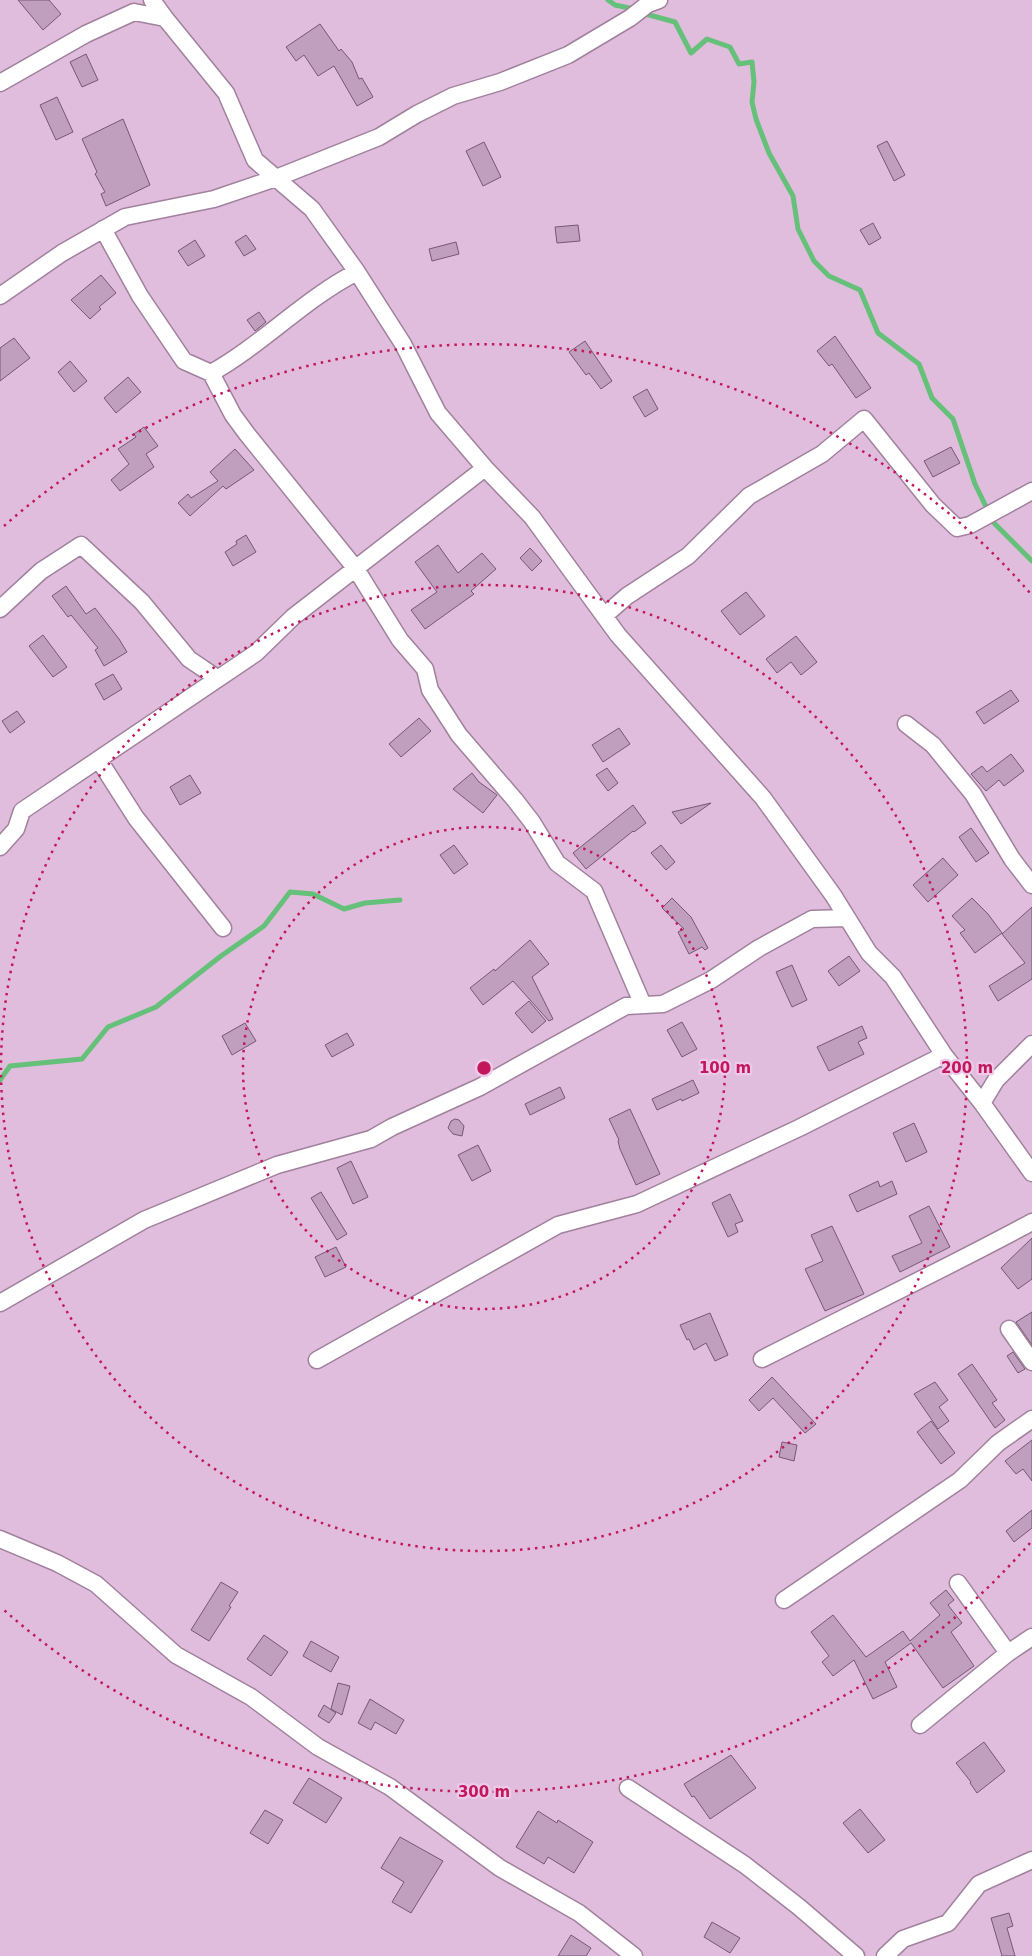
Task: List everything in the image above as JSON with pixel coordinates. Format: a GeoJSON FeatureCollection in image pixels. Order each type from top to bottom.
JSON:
{"type":"FeatureCollection","features":[{"type":"Feature","properties":{"kind":"street"},"geometry":{"type":"LineString","coordinates":[[152,0],[226,93],[255,160],[312,210],[357,272],[403,344],[438,413],[485,468],[532,517],[618,635],[763,798],[847,918],[869,953],[894,977],[944,1055],[982,1103],[1032,1173]]}},
{"type":"Feature","properties":{"kind":"street"},"geometry":{"type":"LineString","coordinates":[[0,296],[62,253],[125,217],[214,200],[276,178],[379,137],[417,114],[454,96],[500,82],[568,55],[654,2]]}},
{"type":"Feature","properties":{"kind":"street"},"geometry":{"type":"LineString","coordinates":[[0,83],[86,34],[134,12],[165,18]]}},
{"type":"Feature","properties":{"kind":"street"},"geometry":{"type":"LineString","coordinates":[[103,229],[140,296],[184,361],[211,373],[234,415],[247,434],[356,570],[400,640],[425,669],[430,690],[459,735],[532,822],[557,862],[594,891],[643,1005]]}},
{"type":"Feature","properties":{"kind":"street"},"geometry":{"type":"LineString","coordinates":[[211,373],[236,359],[267,337],[292,314],[357,272]]}},
{"type":"Feature","properties":{"kind":"street"},"geometry":{"type":"LineString","coordinates":[[604,616],[627,596],[688,556],[749,496],[822,454],[864,419],[933,505],[957,528],[970,525],[1032,490]]}},
{"type":"Feature","properties":{"kind":"street"},"geometry":{"type":"LineString","coordinates":[[0,847],[16,829],[22,811],[256,653],[293,616],[356,570],[485,468]]}},
{"type":"Feature","properties":{"kind":"street"},"geometry":{"type":"LineString","coordinates":[[0,609],[41,571],[81,546],[142,602],[189,659],[217,678]]}},
{"type":"Feature","properties":{"kind":"street"},"geometry":{"type":"LineString","coordinates":[[906,724],[933,745],[973,794],[1012,859],[1032,885]]}},
{"type":"Feature","properties":{"kind":"street"},"geometry":{"type":"LineString","coordinates":[[98,760],[136,818],[223,928]]}},
{"type":"Feature","properties":{"kind":"street"},"geometry":{"type":"LineString","coordinates":[[0,1303],[144,1220],[278,1164],[371,1139],[392,1127],[480,1087],[626,1006],[662,1004],[711,980],[760,948],[812,918],[847,918]]}},
{"type":"Feature","properties":{"kind":"street"},"geometry":{"type":"LineString","coordinates":[[982,1103],[996,1080],[1032,1044]]}},
{"type":"Feature","properties":{"kind":"street"},"geometry":{"type":"LineString","coordinates":[[317,1360],[558,1226],[636,1204],[799,1128],[944,1055]]}},
{"type":"Feature","properties":{"kind":"street"},"geometry":{"type":"LineString","coordinates":[[762,1359],[914,1282],[954,1264],[1032,1222]]}},
{"type":"Feature","properties":{"kind":"street"},"geometry":{"type":"LineString","coordinates":[[1009,1330],[1032,1362]]}},
{"type":"Feature","properties":{"kind":"street"},"geometry":{"type":"LineString","coordinates":[[784,1600],[960,1480],[998,1443],[1032,1419]]}},
{"type":"Feature","properties":{"kind":"street"},"geometry":{"type":"LineString","coordinates":[[0,1540],[22,1547],[57,1563],[96,1584],[176,1655],[251,1697],[318,1746],[390,1787],[500,1868],[579,1913],[634,1956]]}},
{"type":"Feature","properties":{"kind":"street"},"geometry":{"type":"LineString","coordinates":[[958,1583],[1008,1653]]}},
{"type":"Feature","properties":{"kind":"street"},"geometry":{"type":"LineString","coordinates":[[920,1724],[1008,1653],[1032,1637]]}},
{"type":"Feature","properties":{"kind":"street"},"geometry":{"type":"LineString","coordinates":[[628,1788],[744,1865],[799,1907],[856,1956]]}},
{"type":"Feature","properties":{"kind":"street"},"geometry":{"type":"LineString","coordinates":[[885,1956],[904,1939],[948,1922],[978,1884],[1032,1860]]}},
{"type":"Feature","properties":{"kind":"building"},"geometry":{"type":"Polygon","coordinates":[[[18,0],[49,0],[61,14],[43,30],[18,0]]]}},
{"type":"Feature","properties":{"kind":"building"},"geometry":{"type":"Polygon","coordinates":[[[320,24],[339,51],[341,49],[352,62],[359,79],[362,78],[373,97],[357,106],[334,66],[318,76],[304,55],[296,61],[286,47],[320,24]]]}},
{"type":"Feature","properties":{"kind":"building"},"geometry":{"type":"Polygon","coordinates":[[[86,54],[98,80],[82,87],[70,62],[86,54]]]}},
{"type":"Feature","properties":{"kind":"building"},"geometry":{"type":"Polygon","coordinates":[[[57,97],[73,132],[56,140],[40,105],[57,97]]]}},
{"type":"Feature","properties":{"kind":"building"},"geometry":{"type":"Polygon","coordinates":[[[123,119],[150,185],[106,206],[101,194],[105,192],[95,174],[97,172],[82,139],[123,119]]]}},
{"type":"Feature","properties":{"kind":"building"},"geometry":{"type":"Polygon","coordinates":[[[887,141],[905,175],[894,181],[877,146],[887,141]]]}},
{"type":"Feature","properties":{"kind":"building"},"geometry":{"type":"Polygon","coordinates":[[[484,142],[501,177],[483,186],[466,151],[484,142]]]}},
{"type":"Feature","properties":{"kind":"building"},"geometry":{"type":"Polygon","coordinates":[[[873,223],[881,238],[869,245],[860,230],[873,223]]]}},
{"type":"Feature","properties":{"kind":"building"},"geometry":{"type":"Polygon","coordinates":[[[578,225],[580,241],[557,243],[555,227],[578,225]]]}},
{"type":"Feature","properties":{"kind":"building"},"geometry":{"type":"Polygon","coordinates":[[[246,235],[256,249],[244,256],[235,242],[246,235]]]}},
{"type":"Feature","properties":{"kind":"building"},"geometry":{"type":"Polygon","coordinates":[[[195,240],[205,256],[188,266],[178,251],[195,240]]]}},
{"type":"Feature","properties":{"kind":"building"},"geometry":{"type":"Polygon","coordinates":[[[456,242],[459,254],[432,261],[429,249],[456,242]]]}},
{"type":"Feature","properties":{"kind":"building"},"geometry":{"type":"Polygon","coordinates":[[[101,275],[116,293],[99,307],[101,309],[90,319],[71,300],[101,275]]]}},
{"type":"Feature","properties":{"kind":"building"},"geometry":{"type":"Polygon","coordinates":[[[259,312],[266,322],[255,331],[247,320],[259,312]]]}},
{"type":"Feature","properties":{"kind":"building"},"geometry":{"type":"Polygon","coordinates":[[[835,336],[871,388],[856,398],[832,364],[829,366],[817,351],[835,336]]]}},
{"type":"Feature","properties":{"kind":"building"},"geometry":{"type":"Polygon","coordinates":[[[14,338],[30,358],[0,381],[0,348],[14,338]]]}},
{"type":"Feature","properties":{"kind":"building"},"geometry":{"type":"Polygon","coordinates":[[[585,341],[612,381],[601,389],[589,373],[586,375],[569,352],[585,341]]]}},
{"type":"Feature","properties":{"kind":"building"},"geometry":{"type":"Polygon","coordinates":[[[70,361],[87,381],[74,392],[58,372],[70,361]]]}},
{"type":"Feature","properties":{"kind":"building"},"geometry":{"type":"Polygon","coordinates":[[[128,377],[141,392],[116,413],[104,398],[128,377]]]}},
{"type":"Feature","properties":{"kind":"building"},"geometry":{"type":"Polygon","coordinates":[[[647,389],[658,409],[645,417],[633,397],[647,389]]]}},
{"type":"Feature","properties":{"kind":"building"},"geometry":{"type":"Polygon","coordinates":[[[144,427],[158,446],[146,454],[154,467],[120,491],[111,480],[129,464],[118,449],[136,437],[134,434],[144,427]]]}},
{"type":"Feature","properties":{"kind":"building"},"geometry":{"type":"Polygon","coordinates":[[[951,447],[960,463],[933,477],[924,461],[951,447]]]}},
{"type":"Feature","properties":{"kind":"building"},"geometry":{"type":"Polygon","coordinates":[[[235,449],[254,470],[226,489],[223,486],[190,516],[178,503],[188,494],[191,498],[218,481],[210,472],[235,449]]]}},
{"type":"Feature","properties":{"kind":"building"},"geometry":{"type":"Polygon","coordinates":[[[246,535],[256,552],[233,566],[225,552],[237,544],[236,541],[246,535]]]}},
{"type":"Feature","properties":{"kind":"building"},"geometry":{"type":"Polygon","coordinates":[[[438,545],[458,573],[482,553],[496,569],[471,591],[474,594],[425,629],[411,610],[437,592],[415,562],[438,545]]]}},
{"type":"Feature","properties":{"kind":"building"},"geometry":{"type":"Polygon","coordinates":[[[530,548],[542,561],[532,571],[520,558],[530,548]]]}},
{"type":"Feature","properties":{"kind":"building"},"geometry":{"type":"Polygon","coordinates":[[[66,586],[86,614],[95,608],[127,652],[104,666],[95,650],[98,648],[71,615],[68,617],[52,596],[66,586]]]}},
{"type":"Feature","properties":{"kind":"building"},"geometry":{"type":"Polygon","coordinates":[[[746,592],[765,616],[740,635],[721,611],[746,592]]]}},
{"type":"Feature","properties":{"kind":"building"},"geometry":{"type":"Polygon","coordinates":[[[43,635],[67,667],[53,677],[29,646],[43,635]]]}},
{"type":"Feature","properties":{"kind":"building"},"geometry":{"type":"Polygon","coordinates":[[[796,636],[817,662],[801,675],[791,662],[777,673],[766,659],[796,636]]]}},
{"type":"Feature","properties":{"kind":"building"},"geometry":{"type":"Polygon","coordinates":[[[113,674],[122,689],[104,700],[95,684],[113,674]]]}},
{"type":"Feature","properties":{"kind":"building"},"geometry":{"type":"Polygon","coordinates":[[[1011,690],[1019,701],[984,724],[976,712],[1011,690]]]}},
{"type":"Feature","properties":{"kind":"building"},"geometry":{"type":"Polygon","coordinates":[[[17,711],[25,722],[10,733],[2,721],[17,711]]]}},
{"type":"Feature","properties":{"kind":"building"},"geometry":{"type":"Polygon","coordinates":[[[419,718],[431,731],[401,757],[389,744],[419,718]]]}},
{"type":"Feature","properties":{"kind":"building"},"geometry":{"type":"Polygon","coordinates":[[[619,728],[630,744],[603,762],[592,745],[619,728]]]}},
{"type":"Feature","properties":{"kind":"building"},"geometry":{"type":"Polygon","coordinates":[[[1011,754],[1024,771],[1004,786],[999,780],[986,791],[971,774],[982,766],[987,772],[1011,754]]]}},
{"type":"Feature","properties":{"kind":"building"},"geometry":{"type":"Polygon","coordinates":[[[607,768],[618,783],[608,791],[596,775],[607,768]]]}},
{"type":"Feature","properties":{"kind":"building"},"geometry":{"type":"Polygon","coordinates":[[[472,773],[479,782],[497,795],[483,813],[453,789],[472,773]]]}},
{"type":"Feature","properties":{"kind":"building"},"geometry":{"type":"Polygon","coordinates":[[[190,775],[201,793],[180,805],[170,787],[190,775]]]}},
{"type":"Feature","properties":{"kind":"building"},"geometry":{"type":"Polygon","coordinates":[[[711,803],[681,824],[672,812],[711,803]]]}},
{"type":"Feature","properties":{"kind":"building"},"geometry":{"type":"Polygon","coordinates":[[[633,805],[646,823],[633,831],[586,869],[573,853],[633,805]]]}},
{"type":"Feature","properties":{"kind":"building"},"geometry":{"type":"Polygon","coordinates":[[[971,828],[989,853],[976,862],[959,837],[971,828]]]}},
{"type":"Feature","properties":{"kind":"building"},"geometry":{"type":"Polygon","coordinates":[[[454,845],[468,864],[454,874],[440,855],[454,845]]]}},
{"type":"Feature","properties":{"kind":"building"},"geometry":{"type":"Polygon","coordinates":[[[661,845],[675,862],[666,870],[651,853],[661,845]]]}},
{"type":"Feature","properties":{"kind":"building"},"geometry":{"type":"Polygon","coordinates":[[[943,858],[958,875],[928,902],[913,885],[943,858]]]}},
{"type":"Feature","properties":{"kind":"building"},"geometry":{"type":"Polygon","coordinates":[[[672,898],[691,917],[708,948],[705,950],[702,947],[689,954],[678,932],[684,929],[662,908],[672,898]]]}},
{"type":"Feature","properties":{"kind":"building"},"geometry":{"type":"Polygon","coordinates":[[[972,898],[988,914],[1002,933],[975,953],[960,933],[965,930],[952,916],[972,898]]]}},
{"type":"Feature","properties":{"kind":"building"},"geometry":{"type":"Polygon","coordinates":[[[1032,907],[1032,979],[998,1001],[989,986],[1025,963],[1002,934],[1032,907]]]}},
{"type":"Feature","properties":{"kind":"building"},"geometry":{"type":"Polygon","coordinates":[[[530,940],[549,964],[532,977],[553,1019],[549,1021],[513,981],[483,1005],[470,988],[494,969],[495,971],[530,940]]]}},
{"type":"Feature","properties":{"kind":"building"},"geometry":{"type":"Polygon","coordinates":[[[849,956],[860,971],[839,986],[828,971],[849,956]]]}},
{"type":"Feature","properties":{"kind":"building"},"geometry":{"type":"Polygon","coordinates":[[[792,965],[807,1000],[792,1007],[776,972],[792,965]]]}},
{"type":"Feature","properties":{"kind":"building"},"geometry":{"type":"Polygon","coordinates":[[[529,1001],[546,1021],[532,1033],[515,1013],[529,1001]]]}},
{"type":"Feature","properties":{"kind":"building"},"geometry":{"type":"Polygon","coordinates":[[[682,1022],[697,1049],[682,1057],[667,1030],[682,1022]]]}},
{"type":"Feature","properties":{"kind":"building"},"geometry":{"type":"Polygon","coordinates":[[[245,1023],[256,1041],[232,1055],[222,1036],[245,1023]]]}},
{"type":"Feature","properties":{"kind":"building"},"geometry":{"type":"Polygon","coordinates":[[[862,1026],[867,1038],[858,1042],[864,1054],[829,1071],[817,1047],[862,1026]]]}},
{"type":"Feature","properties":{"kind":"building"},"geometry":{"type":"Polygon","coordinates":[[[347,1033],[354,1045],[332,1057],[325,1045],[347,1033]]]}},
{"type":"Feature","properties":{"kind":"building"},"geometry":{"type":"Polygon","coordinates":[[[693,1080],[699,1093],[657,1110],[652,1099],[693,1080]]]}},
{"type":"Feature","properties":{"kind":"building"},"geometry":{"type":"Polygon","coordinates":[[[560,1087],[565,1098],[530,1115],[525,1104],[560,1087]]]}},
{"type":"Feature","properties":{"kind":"building"},"geometry":{"type":"Polygon","coordinates":[[[630,1109],[660,1174],[636,1185],[609,1119],[630,1109]]]}},
{"type":"Feature","properties":{"kind":"building"},"geometry":{"type":"Polygon","coordinates":[[[459,1120],[464,1126],[462,1136],[453,1134],[448,1128],[451,1121],[459,1120]]]}},
{"type":"Feature","properties":{"kind":"building"},"geometry":{"type":"Polygon","coordinates":[[[914,1123],[927,1152],[906,1162],[893,1133],[914,1123]]]}},
{"type":"Feature","properties":{"kind":"building"},"geometry":{"type":"Polygon","coordinates":[[[478,1145],[491,1171],[472,1181],[458,1155],[478,1145]]]}},
{"type":"Feature","properties":{"kind":"building"},"geometry":{"type":"Polygon","coordinates":[[[351,1161],[368,1197],[353,1204],[337,1168],[351,1161]]]}},
{"type":"Feature","properties":{"kind":"building"},"geometry":{"type":"Polygon","coordinates":[[[878,1181],[880,1187],[892,1181],[897,1194],[857,1212],[849,1195],[878,1181]]]}},
{"type":"Feature","properties":{"kind":"building"},"geometry":{"type":"Polygon","coordinates":[[[321,1192],[347,1234],[337,1240],[311,1198],[321,1192]]]}},
{"type":"Feature","properties":{"kind":"building"},"geometry":{"type":"Polygon","coordinates":[[[730,1194],[743,1221],[735,1224],[738,1232],[728,1237],[712,1203],[730,1194]]]}},
{"type":"Feature","properties":{"kind":"building"},"geometry":{"type":"Polygon","coordinates":[[[929,1206],[950,1247],[900,1272],[892,1256],[922,1243],[909,1216],[929,1206]]]}},
{"type":"Feature","properties":{"kind":"building"},"geometry":{"type":"Polygon","coordinates":[[[832,1226],[864,1294],[825,1311],[805,1269],[823,1261],[811,1235],[832,1226]]]}},
{"type":"Feature","properties":{"kind":"building"},"geometry":{"type":"Polygon","coordinates":[[[1032,1238],[1032,1279],[1018,1289],[1001,1268],[1032,1238]]]}},
{"type":"Feature","properties":{"kind":"building"},"geometry":{"type":"Polygon","coordinates":[[[336,1247],[346,1267],[325,1277],[315,1257],[336,1247]]]}},
{"type":"Feature","properties":{"kind":"building"},"geometry":{"type":"Polygon","coordinates":[[[1032,1312],[1032,1345],[1016,1322],[1032,1312]]]}},
{"type":"Feature","properties":{"kind":"building"},"geometry":{"type":"Polygon","coordinates":[[[710,1313],[728,1355],[715,1361],[706,1343],[694,1350],[680,1325],[710,1313]]]}},
{"type":"Feature","properties":{"kind":"building"},"geometry":{"type":"Polygon","coordinates":[[[1013,1352],[1025,1369],[1018,1373],[1007,1356],[1013,1352]]]}},
{"type":"Feature","properties":{"kind":"building"},"geometry":{"type":"Polygon","coordinates":[[[972,1364],[997,1400],[992,1403],[1005,1420],[995,1428],[958,1374],[972,1364]]]}},
{"type":"Feature","properties":{"kind":"building"},"geometry":{"type":"Polygon","coordinates":[[[772,1377],[816,1424],[805,1433],[773,1398],[759,1411],[749,1400],[772,1377]]]}},
{"type":"Feature","properties":{"kind":"building"},"geometry":{"type":"Polygon","coordinates":[[[935,1382],[948,1400],[939,1407],[949,1421],[938,1429],[914,1394],[935,1382]]]}},
{"type":"Feature","properties":{"kind":"building"},"geometry":{"type":"Polygon","coordinates":[[[931,1421],[955,1453],[941,1464],[917,1432],[931,1421]]]}},
{"type":"Feature","properties":{"kind":"building"},"geometry":{"type":"Polygon","coordinates":[[[1032,1440],[1032,1481],[1023,1469],[1016,1474],[1005,1461],[1032,1440]]]}},
{"type":"Feature","properties":{"kind":"building"},"geometry":{"type":"Polygon","coordinates":[[[782,1442],[797,1445],[794,1461],[779,1457],[782,1442]]]}},
{"type":"Feature","properties":{"kind":"building"},"geometry":{"type":"Polygon","coordinates":[[[1032,1510],[1032,1528],[1014,1542],[1006,1531],[1032,1510]]]}},
{"type":"Feature","properties":{"kind":"building"},"geometry":{"type":"Polygon","coordinates":[[[221,1582],[238,1592],[229,1606],[231,1607],[209,1641],[191,1630],[221,1582]]]}},
{"type":"Feature","properties":{"kind":"building"},"geometry":{"type":"Polygon","coordinates":[[[946,1590],[954,1600],[948,1605],[962,1623],[951,1632],[974,1666],[943,1688],[911,1643],[885,1662],[897,1687],[873,1699],[854,1660],[833,1676],[822,1662],[829,1656],[811,1632],[833,1615],[866,1657],[903,1631],[910,1641],[940,1615],[930,1603],[946,1590]]]}},
{"type":"Feature","properties":{"kind":"building"},"geometry":{"type":"Polygon","coordinates":[[[264,1635],[288,1652],[271,1676],[247,1659],[264,1635]]]}},
{"type":"Feature","properties":{"kind":"building"},"geometry":{"type":"Polygon","coordinates":[[[311,1641],[339,1657],[331,1672],[303,1656],[311,1641]]]}},
{"type":"Feature","properties":{"kind":"building"},"geometry":{"type":"Polygon","coordinates":[[[338,1683],[350,1686],[342,1715],[331,1709],[338,1683]]]}},
{"type":"Feature","properties":{"kind":"building"},"geometry":{"type":"Polygon","coordinates":[[[370,1699],[404,1720],[396,1734],[375,1722],[371,1730],[358,1723],[370,1699]]]}},
{"type":"Feature","properties":{"kind":"building"},"geometry":{"type":"Polygon","coordinates":[[[324,1705],[336,1713],[329,1723],[318,1716],[324,1705]]]}},
{"type":"Feature","properties":{"kind":"building"},"geometry":{"type":"Polygon","coordinates":[[[984,1742],[1005,1771],[977,1793],[956,1763],[984,1742]]]}},
{"type":"Feature","properties":{"kind":"building"},"geometry":{"type":"Polygon","coordinates":[[[731,1755],[756,1788],[710,1819],[684,1784],[731,1755]]]}},
{"type":"Feature","properties":{"kind":"building"},"geometry":{"type":"Polygon","coordinates":[[[309,1778],[342,1798],[326,1823],[293,1803],[309,1778]]]}},
{"type":"Feature","properties":{"kind":"building"},"geometry":{"type":"Polygon","coordinates":[[[860,1809],[885,1840],[868,1853],[843,1823],[860,1809]]]}},
{"type":"Feature","properties":{"kind":"building"},"geometry":{"type":"Polygon","coordinates":[[[265,1810],[283,1820],[268,1844],[250,1833],[265,1810]]]}},
{"type":"Feature","properties":{"kind":"building"},"geometry":{"type":"Polygon","coordinates":[[[538,1811],[557,1823],[558,1820],[593,1842],[574,1873],[548,1857],[544,1864],[516,1847],[538,1811]]]}},
{"type":"Feature","properties":{"kind":"building"},"geometry":{"type":"Polygon","coordinates":[[[400,1837],[443,1861],[411,1913],[392,1902],[404,1882],[381,1868],[400,1837]]]}},
{"type":"Feature","properties":{"kind":"building"},"geometry":{"type":"Polygon","coordinates":[[[1009,1913],[1013,1926],[1007,1928],[1015,1956],[1002,1956],[991,1918],[1009,1913]]]}},
{"type":"Feature","properties":{"kind":"building"},"geometry":{"type":"Polygon","coordinates":[[[712,1922],[740,1938],[730,1953],[704,1937],[712,1922]]]}},
{"type":"Feature","properties":{"kind":"building"},"geometry":{"type":"Polygon","coordinates":[[[571,1935],[591,1948],[586,1956],[558,1956],[571,1935]]]}},
{"type":"Feature","properties":{"kind":"waterway"},"geometry":{"type":"LineString","coordinates":[[608,0],[615,5],[634,9]]}},
{"type":"Feature","properties":{"kind":"waterway"},"geometry":{"type":"LineString","coordinates":[[642,13],[675,22],[691,53],[707,39],[730,47],[739,64],[752,62],[754,82],[752,102],[756,119],[769,153],[793,196],[798,229],[814,261],[829,276],[860,290],[878,333],[919,364],[932,398],[953,419],[975,484],[994,523],[1032,561]]}},
{"type":"Feature","properties":{"kind":"waterway"},"geometry":{"type":"LineString","coordinates":[[0,1080],[10,1066],[82,1059],[108,1027],[156,1007],[221,956],[264,926],[290,892],[313,894],[344,909],[365,903],[400,900]]}}]}
